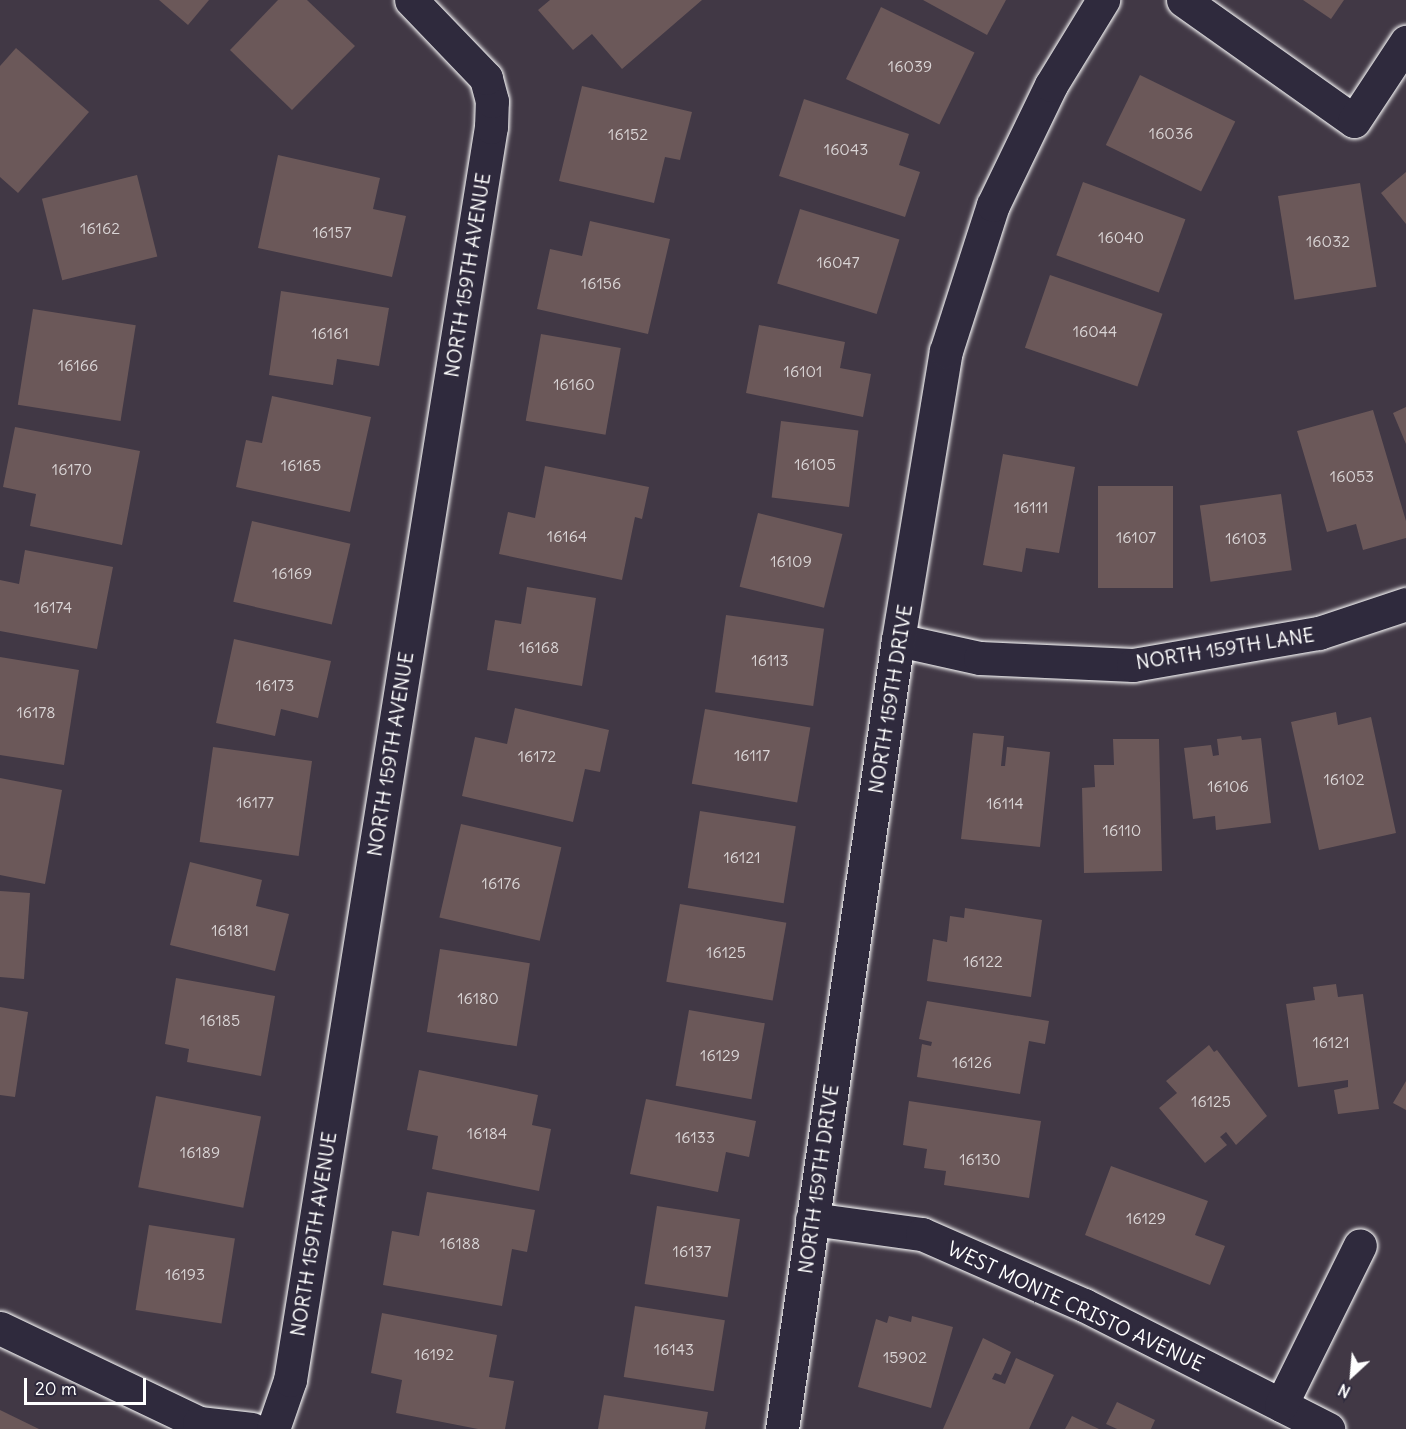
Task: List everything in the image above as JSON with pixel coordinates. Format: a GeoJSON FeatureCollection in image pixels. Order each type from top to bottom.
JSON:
{"type":"FeatureCollection","features":[{"type":"Feature","properties":{"kind":"street","name":"NORTH 159TH AVENUE"},"geometry":{"type":"LineString","coordinates":[[273,1429],[290,1380],[491,127],[492,101],[486,78],[411,0]]}},
{"type":"Feature","properties":{"kind":"street","name":"NORTH 159TH DRIVE"},"geometry":{"type":"LineString","coordinates":[[783,1429],[898,640],[946,351],[993,205],[1051,85],[1103,0]]}},
{"type":"Feature","properties":{"kind":"street"},"geometry":{"type":"LineString","coordinates":[[1183,0],[1354,121],[1406,42]]}},
{"type":"Feature","properties":{"kind":"street","name":"NORTH 159TH LANE"},"geometry":{"type":"LineString","coordinates":[[898,640],[980,658],[1133,665],[1319,633],[1406,604]]}},
{"type":"Feature","properties":{"kind":"street","name":"WEST MONTE CRISTO AVENUE"},"geometry":{"type":"LineString","coordinates":[[812,1219],[922,1234],[1084,1305],[1328,1429]]}},
{"type":"Feature","properties":{"kind":"street"},"geometry":{"type":"LineString","coordinates":[[1281,1405],[1360,1245]]}},
{"type":"Feature","properties":{"kind":"street"},"geometry":{"type":"LineString","coordinates":[[0,1328],[199,1423],[252,1429]]}},
{"type":"Feature","properties":{"kind":"building"},"geometry":{"type":"Polygon","coordinates":[[[159,0],[209,0],[188,25],[159,0]]]}},
{"type":"Feature","properties":{"kind":"building"},"geometry":{"type":"Polygon","coordinates":[[[278,0],[307,0],[355,46],[292,110],[230,50],[278,0]]]}},
{"type":"Feature","properties":{"kind":"building"},"geometry":{"type":"Polygon","coordinates":[[[550,0],[702,0],[622,69],[592,34],[573,50],[538,10],[550,0]]]}},
{"type":"Feature","properties":{"kind":"building"},"geometry":{"type":"Polygon","coordinates":[[[923,0],[1006,0],[987,35],[923,0]]]}},
{"type":"Feature","properties":{"kind":"building"},"geometry":{"type":"Polygon","coordinates":[[[1303,0],[1344,0],[1331,19],[1303,0]]]}},
{"type":"Feature","properties":{"kind":"building"},"geometry":{"type":"Polygon","coordinates":[[[881,7],[974,53],[939,124],[846,79],[881,7]]]}},
{"type":"Feature","properties":{"kind":"building"},"geometry":{"type":"Polygon","coordinates":[[[16,48],[89,112],[18,193],[0,177],[0,66],[16,48]]]}},
{"type":"Feature","properties":{"kind":"building"},"geometry":{"type":"Polygon","coordinates":[[[1140,75],[1235,121],[1201,192],[1106,145],[1140,75]]]}},
{"type":"Feature","properties":{"kind":"building"},"geometry":{"type":"Polygon","coordinates":[[[582,86],[692,112],[680,160],[665,157],[654,203],[559,181],[582,86]]]}},
{"type":"Feature","properties":{"kind":"building"},"geometry":{"type":"Polygon","coordinates":[[[804,99],[909,134],[899,165],[920,172],[905,217],[779,176],[804,99]]]}},
{"type":"Feature","properties":{"kind":"building"},"geometry":{"type":"Polygon","coordinates":[[[278,155],[380,178],[373,209],[406,216],[392,277],[258,248],[278,155]]]}},
{"type":"Feature","properties":{"kind":"building"},"geometry":{"type":"Polygon","coordinates":[[[1406,172],[1406,224],[1381,193],[1406,172]]]}},
{"type":"Feature","properties":{"kind":"building"},"geometry":{"type":"Polygon","coordinates":[[[137,175],[157,257],[62,280],[42,199],[137,175]]]}},
{"type":"Feature","properties":{"kind":"building"},"geometry":{"type":"Polygon","coordinates":[[[1083,182],[1185,219],[1159,293],[1056,255],[1083,182]]]}},
{"type":"Feature","properties":{"kind":"building"},"geometry":{"type":"Polygon","coordinates":[[[1360,183],[1376,287],[1294,300],[1278,196],[1360,183]]]}},
{"type":"Feature","properties":{"kind":"building"},"geometry":{"type":"Polygon","coordinates":[[[800,209],[899,239],[877,314],[777,284],[800,209]]]}},
{"type":"Feature","properties":{"kind":"building"},"geometry":{"type":"Polygon","coordinates":[[[590,221],[670,239],[648,334],[537,309],[550,249],[582,256],[590,221]]]}},
{"type":"Feature","properties":{"kind":"building"},"geometry":{"type":"Polygon","coordinates":[[[1050,275],[1163,314],[1137,387],[1025,348],[1050,275]]]}},
{"type":"Feature","properties":{"kind":"building"},"geometry":{"type":"Polygon","coordinates":[[[281,291],[389,308],[379,366],[337,359],[333,385],[269,375],[281,291]]]}},
{"type":"Feature","properties":{"kind":"building"},"geometry":{"type":"Polygon","coordinates":[[[33,309],[136,325],[121,421],[18,405],[33,309]]]}},
{"type":"Feature","properties":{"kind":"building"},"geometry":{"type":"Polygon","coordinates":[[[759,325],[845,342],[840,368],[871,374],[863,417],[746,393],[759,325]]]}},
{"type":"Feature","properties":{"kind":"building"},"geometry":{"type":"Polygon","coordinates":[[[541,334],[621,348],[605,435],[526,421],[541,334]]]}},
{"type":"Feature","properties":{"kind":"building"},"geometry":{"type":"Polygon","coordinates":[[[272,396],[371,417],[350,512],[236,487],[246,440],[262,443],[272,396]]]}},
{"type":"Feature","properties":{"kind":"building"},"geometry":{"type":"Polygon","coordinates":[[[1406,407],[1406,444],[1393,413],[1406,407]]]}},
{"type":"Feature","properties":{"kind":"building"},"geometry":{"type":"Polygon","coordinates":[[[1373,410],[1406,521],[1406,538],[1363,550],[1356,524],[1327,532],[1297,431],[1373,410]]]}},
{"type":"Feature","properties":{"kind":"building"},"geometry":{"type":"Polygon","coordinates":[[[781,421],[858,431],[849,507],[772,497],[781,421]]]}},
{"type":"Feature","properties":{"kind":"building"},"geometry":{"type":"Polygon","coordinates":[[[15,427],[140,451],[122,545],[30,526],[36,494],[3,487],[15,427]]]}},
{"type":"Feature","properties":{"kind":"building"},"geometry":{"type":"Polygon","coordinates":[[[1003,454],[1075,467],[1059,553],[1026,548],[1022,572],[983,565],[1003,454]]]}},
{"type":"Feature","properties":{"kind":"building"},"geometry":{"type":"Polygon","coordinates":[[[545,466],[649,487],[642,519],[635,517],[622,580],[499,554],[508,512],[535,518],[545,466]]]}},
{"type":"Feature","properties":{"kind":"building"},"geometry":{"type":"Polygon","coordinates":[[[1098,486],[1173,486],[1173,588],[1098,588],[1098,486]]]}},
{"type":"Feature","properties":{"kind":"building"},"geometry":{"type":"Polygon","coordinates":[[[1281,494],[1292,570],[1211,582],[1200,505],[1281,494]]]}},
{"type":"Feature","properties":{"kind":"building"},"geometry":{"type":"Polygon","coordinates":[[[758,513],[842,534],[824,608],[740,587],[758,513]]]}},
{"type":"Feature","properties":{"kind":"building"},"geometry":{"type":"Polygon","coordinates":[[[252,521],[350,544],[332,625],[233,602],[252,521]]]}},
{"type":"Feature","properties":{"kind":"building"},"geometry":{"type":"Polygon","coordinates":[[[25,550],[113,567],[97,649],[0,631],[0,580],[19,584],[25,550]]]}},
{"type":"Feature","properties":{"kind":"building"},"geometry":{"type":"Polygon","coordinates":[[[527,587],[596,598],[582,686],[487,670],[495,620],[521,624],[527,587]]]}},
{"type":"Feature","properties":{"kind":"building"},"geometry":{"type":"Polygon","coordinates":[[[726,615],[824,629],[813,706],[715,692],[726,615]]]}},
{"type":"Feature","properties":{"kind":"building"},"geometry":{"type":"Polygon","coordinates":[[[234,639],[331,661],[318,718],[281,709],[275,736],[216,723],[234,639]]]}},
{"type":"Feature","properties":{"kind":"building"},"geometry":{"type":"Polygon","coordinates":[[[0,657],[79,670],[64,765],[0,755],[0,657]]]}},
{"type":"Feature","properties":{"kind":"building"},"geometry":{"type":"Polygon","coordinates":[[[515,708],[609,730],[600,772],[585,769],[573,822],[462,796],[475,737],[507,744],[515,708]]]}},
{"type":"Feature","properties":{"kind":"building"},"geometry":{"type":"Polygon","coordinates":[[[705,709],[810,728],[797,802],[692,784],[705,709]]]}},
{"type":"Feature","properties":{"kind":"building"},"geometry":{"type":"Polygon","coordinates":[[[1336,712],[1338,725],[1371,717],[1396,833],[1319,850],[1291,722],[1336,712]]]}},
{"type":"Feature","properties":{"kind":"building"},"geometry":{"type":"Polygon","coordinates":[[[973,733],[1004,736],[1001,766],[1005,766],[1007,747],[1050,752],[1040,847],[961,839],[973,733]]]}},
{"type":"Feature","properties":{"kind":"building"},"geometry":{"type":"Polygon","coordinates":[[[1241,736],[1242,740],[1261,738],[1271,823],[1216,830],[1215,816],[1193,819],[1184,748],[1211,745],[1213,756],[1219,755],[1217,739],[1241,736]]]}},
{"type":"Feature","properties":{"kind":"building"},"geometry":{"type":"Polygon","coordinates":[[[1113,739],[1159,739],[1162,871],[1084,873],[1082,788],[1095,787],[1094,765],[1114,765],[1113,739]]]}},
{"type":"Feature","properties":{"kind":"building"},"geometry":{"type":"Polygon","coordinates":[[[213,747],[312,761],[299,856],[200,842],[213,747]]]}},
{"type":"Feature","properties":{"kind":"building"},"geometry":{"type":"Polygon","coordinates":[[[0,778],[62,790],[45,884],[0,875],[0,778]]]}},
{"type":"Feature","properties":{"kind":"building"},"geometry":{"type":"Polygon","coordinates":[[[700,811],[796,826],[784,903],[688,888],[700,811]]]}},
{"type":"Feature","properties":{"kind":"building"},"geometry":{"type":"Polygon","coordinates":[[[461,824],[561,847],[540,941],[439,918],[461,824]]]}},
{"type":"Feature","properties":{"kind":"building"},"geometry":{"type":"Polygon","coordinates":[[[190,862],[262,880],[256,906],[289,914],[275,971],[170,945],[190,862]]]}},
{"type":"Feature","properties":{"kind":"building"},"geometry":{"type":"Polygon","coordinates":[[[0,891],[30,893],[24,979],[0,977],[0,891]]]}},
{"type":"Feature","properties":{"kind":"building"},"geometry":{"type":"Polygon","coordinates":[[[680,904],[786,923],[773,1001],[666,982],[680,904]]]}},
{"type":"Feature","properties":{"kind":"building"},"geometry":{"type":"Polygon","coordinates":[[[965,908],[1042,920],[1031,997],[927,981],[933,939],[947,942],[950,916],[964,918],[965,908]]]}},
{"type":"Feature","properties":{"kind":"building"},"geometry":{"type":"Polygon","coordinates":[[[440,949],[530,963],[517,1046],[427,1032],[440,949]]]}},
{"type":"Feature","properties":{"kind":"building"},"geometry":{"type":"Polygon","coordinates":[[[176,978],[275,996],[261,1076],[187,1062],[189,1049],[165,1044],[176,978]]]}},
{"type":"Feature","properties":{"kind":"building"},"geometry":{"type":"Polygon","coordinates":[[[1336,984],[1338,997],[1363,994],[1379,1109],[1338,1114],[1334,1090],[1348,1087],[1348,1080],[1298,1087],[1286,1004],[1315,1000],[1313,987],[1336,984]]]}},
{"type":"Feature","properties":{"kind":"building"},"geometry":{"type":"Polygon","coordinates":[[[927,1001],[1049,1021],[1045,1044],[1029,1041],[1020,1094],[917,1077],[922,1044],[931,1046],[932,1042],[919,1039],[927,1001]]]}},
{"type":"Feature","properties":{"kind":"building"},"geometry":{"type":"Polygon","coordinates":[[[0,1007],[28,1012],[15,1097],[0,1095],[0,1007]]]}},
{"type":"Feature","properties":{"kind":"building"},"geometry":{"type":"Polygon","coordinates":[[[689,1010],[765,1023],[751,1099],[676,1086],[689,1010]]]}},
{"type":"Feature","properties":{"kind":"building"},"geometry":{"type":"Polygon","coordinates":[[[1209,1045],[1214,1052],[1217,1050],[1267,1116],[1236,1145],[1226,1132],[1220,1137],[1227,1145],[1205,1163],[1159,1108],[1177,1093],[1166,1081],[1209,1045]]]}},
{"type":"Feature","properties":{"kind":"building"},"geometry":{"type":"Polygon","coordinates":[[[419,1070],[538,1095],[532,1125],[551,1129],[539,1191],[432,1169],[438,1136],[407,1130],[419,1070]]]}},
{"type":"Feature","properties":{"kind":"building"},"geometry":{"type":"Polygon","coordinates":[[[1406,1081],[1406,1110],[1393,1103],[1406,1081]]]}},
{"type":"Feature","properties":{"kind":"building"},"geometry":{"type":"Polygon","coordinates":[[[156,1096],[261,1116],[243,1208],[138,1187],[156,1096]]]}},
{"type":"Feature","properties":{"kind":"building"},"geometry":{"type":"Polygon","coordinates":[[[646,1099],[756,1121],[749,1157],[726,1152],[718,1192],[630,1174],[646,1099]]]}},
{"type":"Feature","properties":{"kind":"building"},"geometry":{"type":"Polygon","coordinates":[[[909,1101],[1041,1121],[1029,1198],[944,1185],[946,1171],[924,1168],[927,1149],[903,1145],[909,1101]]]}},
{"type":"Feature","properties":{"kind":"building"},"geometry":{"type":"Polygon","coordinates":[[[1111,1166],[1208,1201],[1195,1235],[1225,1246],[1210,1285],[1085,1235],[1111,1166]]]}},
{"type":"Feature","properties":{"kind":"building"},"geometry":{"type":"Polygon","coordinates":[[[427,1192],[535,1210],[527,1252],[512,1249],[502,1306],[383,1285],[392,1231],[419,1236],[427,1192]]]}},
{"type":"Feature","properties":{"kind":"building"},"geometry":{"type":"Polygon","coordinates":[[[657,1206],[740,1219],[728,1297],[645,1284],[657,1206]]]}},
{"type":"Feature","properties":{"kind":"building"},"geometry":{"type":"Polygon","coordinates":[[[149,1225],[235,1239],[221,1324],[136,1310],[149,1225]]]}},
{"type":"Feature","properties":{"kind":"building"},"geometry":{"type":"Polygon","coordinates":[[[635,1306],[725,1320],[714,1391],[624,1377],[635,1306]]]}},
{"type":"Feature","properties":{"kind":"building"},"geometry":{"type":"Polygon","coordinates":[[[382,1313],[497,1335],[489,1377],[514,1381],[505,1429],[478,1429],[396,1413],[402,1380],[371,1373],[382,1313]]]}},
{"type":"Feature","properties":{"kind":"building"},"geometry":{"type":"Polygon","coordinates":[[[889,1316],[911,1322],[912,1316],[953,1327],[931,1408],[858,1387],[876,1319],[887,1323],[889,1316]]]}},
{"type":"Feature","properties":{"kind":"building"},"geometry":{"type":"Polygon","coordinates":[[[983,1338],[1011,1352],[1001,1375],[995,1373],[992,1379],[1005,1384],[1016,1358],[1054,1375],[1029,1429],[943,1429],[983,1338]]]}},
{"type":"Feature","properties":{"kind":"building"},"geometry":{"type":"Polygon","coordinates":[[[604,1395],[708,1412],[705,1429],[598,1429],[604,1395]]]}},
{"type":"Feature","properties":{"kind":"building"},"geometry":{"type":"Polygon","coordinates":[[[1117,1402],[1155,1420],[1151,1429],[1117,1429],[1106,1424],[1117,1402]]]}},
{"type":"Feature","properties":{"kind":"building"},"geometry":{"type":"Polygon","coordinates":[[[0,1410],[39,1429],[0,1429],[0,1410]]]}},
{"type":"Feature","properties":{"kind":"building"},"geometry":{"type":"Polygon","coordinates":[[[1072,1416],[1099,1429],[1065,1429],[1072,1416]]]}}]}
